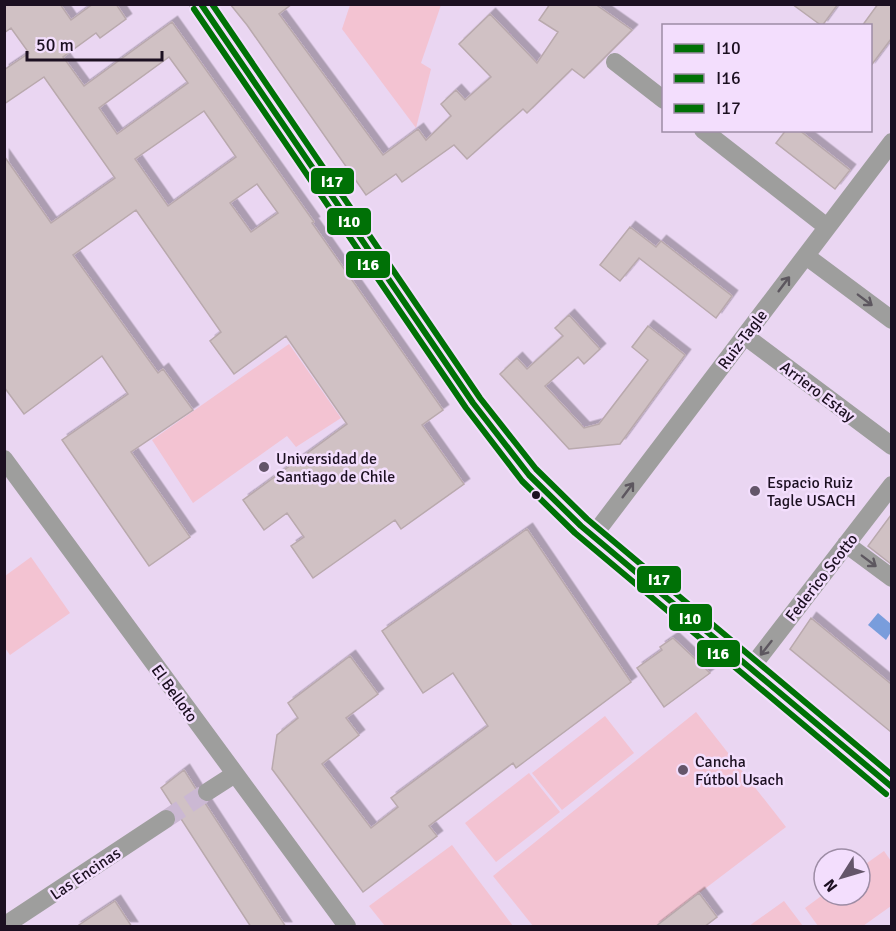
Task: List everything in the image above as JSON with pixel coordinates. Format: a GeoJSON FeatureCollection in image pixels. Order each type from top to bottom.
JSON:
{"type":"FeatureCollection","features":[{"type":"Feature","properties":{"kind":"main road"},"geometry":{"type":"LineString","coordinates":[[201,4],[490,428],[529,475],[593,536],[891,786]]}},
{"type":"Feature","properties":{"kind":"street"},"geometry":{"type":"LineString","coordinates":[[615,62],[662,99]]}},
{"type":"Feature","properties":{"kind":"street"},"geometry":{"type":"LineString","coordinates":[[706,132],[827,227]]}},
{"type":"Feature","properties":{"kind":"street","name":"Ruiz-Tagle"},"geometry":{"type":"LineString","coordinates":[[593,536],[891,142]]}},
{"type":"Feature","properties":{"kind":"street"},"geometry":{"type":"LineString","coordinates":[[806,256],[891,320]]}},
{"type":"Feature","properties":{"kind":"street","name":"Arriero Estay"},"geometry":{"type":"LineString","coordinates":[[745,336],[891,446]]}},
{"type":"Feature","properties":{"kind":"street","name":"El Belloto"},"geometry":{"type":"LineString","coordinates":[[4,459],[346,927]]}},
{"type":"Feature","properties":{"kind":"street","name":"Federico Scotto"},"geometry":{"type":"LineString","coordinates":[[750,669],[891,485]]}},
{"type":"Feature","properties":{"kind":"street"},"geometry":{"type":"LineString","coordinates":[[846,544],[891,578]]}},
{"type":"Feature","properties":{"kind":"street"},"geometry":{"type":"LineString","coordinates":[[207,792],[235,774]]}},
{"type":"Feature","properties":{"kind":"street","name":"Las Encinas"},"geometry":{"type":"LineString","coordinates":[[4,926],[166,819]]}},
{"type":"Feature","properties":{"kind":"shaded area"},"geometry":{"type":"Polygon","coordinates":[[[350,5],[441,5],[421,63],[431,69],[416,128],[342,29],[350,5]]]}},
{"type":"Feature","properties":{"kind":"shaded area"},"geometry":{"type":"Polygon","coordinates":[[[289,344],[341,418],[296,447],[287,436],[193,503],[152,440],[289,344]]]}},
{"type":"Feature","properties":{"kind":"shaded area"},"geometry":{"type":"Polygon","coordinates":[[[31,557],[70,613],[10,655],[5,648],[5,576],[31,557]]]}},
{"type":"Feature","properties":{"kind":"shaded area","name":"Cancha Fútbol Usach"},"geometry":{"type":"Polygon","coordinates":[[[696,712],[786,827],[656,926],[533,926],[493,876],[696,712]]]}},
{"type":"Feature","properties":{"kind":"shaded area"},"geometry":{"type":"Polygon","coordinates":[[[605,716],[634,753],[562,810],[532,773],[605,716]]]}},
{"type":"Feature","properties":{"kind":"shaded area"},"geometry":{"type":"Polygon","coordinates":[[[529,773],[560,812],[496,862],[465,823],[529,773]]]}},
{"type":"Feature","properties":{"kind":"shaded area"},"geometry":{"type":"Polygon","coordinates":[[[452,845],[513,926],[385,926],[369,906],[452,845]]]}},
{"type":"Feature","properties":{"kind":"shaded area"},"geometry":{"type":"Polygon","coordinates":[[[884,851],[891,861],[891,906],[863,926],[818,926],[805,908],[812,903],[812,907],[872,907],[872,860],[884,851]]]}},
{"type":"Feature","properties":{"kind":"shaded area"},"geometry":{"type":"Polygon","coordinates":[[[784,901],[803,926],[749,926],[784,901]]]}},
{"type":"Feature","properties":{"kind":"water"},"geometry":{"type":"Polygon","coordinates":[[[878,613],[891,624],[891,632],[886,640],[868,625],[878,613]]]}},
{"type":"Feature","properties":{"kind":"building"},"geometry":{"type":"Polygon","coordinates":[[[4,4],[60,4],[71,20],[93,4],[116,4],[126,19],[100,38],[96,33],[63,57],[84,86],[172,22],[314,222],[312,223],[443,410],[422,425],[464,484],[401,529],[395,520],[313,578],[291,546],[304,537],[287,513],[264,530],[243,500],[347,424],[286,336],[234,374],[210,341],[221,332],[136,210],[73,255],[158,373],[163,369],[193,410],[131,452],[190,537],[149,566],[62,440],[128,394],[102,356],[24,414],[4,387],[4,156],[51,223],[115,178],[44,77],[4,104],[4,70],[29,53],[11,28],[4,33],[4,4]],[[169,57],[99,108],[117,134],[188,83],[169,57]],[[204,111],[135,159],[168,206],[236,157],[204,111]],[[257,184],[230,203],[251,232],[278,213],[257,184]]]}},
{"type":"Feature","properties":{"kind":"building"},"geometry":{"type":"Polygon","coordinates":[[[230,4],[292,4],[279,14],[383,155],[418,129],[426,140],[451,116],[441,104],[456,90],[465,100],[491,77],[459,44],[490,14],[537,63],[558,32],[539,20],[550,4],[595,4],[632,30],[584,78],[572,69],[527,113],[523,109],[467,159],[454,145],[402,182],[396,174],[366,195],[230,4]]]}},
{"type":"Feature","properties":{"kind":"building"},"geometry":{"type":"Polygon","coordinates":[[[792,4],[838,4],[823,24],[819,24],[792,4]]]}},
{"type":"Feature","properties":{"kind":"building"},"geometry":{"type":"Polygon","coordinates":[[[878,4],[891,4],[891,39],[872,64],[872,24],[863,24],[878,4]]]}},
{"type":"Feature","properties":{"kind":"building"},"geometry":{"type":"Polygon","coordinates":[[[784,132],[802,132],[850,170],[835,189],[776,143],[784,132]]]}},
{"type":"Feature","properties":{"kind":"building"},"geometry":{"type":"Polygon","coordinates":[[[630,227],[656,247],[661,241],[732,296],[716,318],[639,258],[620,281],[600,265],[630,227]]]}},
{"type":"Feature","properties":{"kind":"building"},"geometry":{"type":"Polygon","coordinates":[[[569,315],[600,349],[584,364],[578,357],[545,386],[584,428],[599,424],[648,360],[632,347],[648,326],[685,355],[620,444],[569,449],[500,374],[517,358],[527,369],[563,336],[555,328],[569,315]]]}},
{"type":"Feature","properties":{"kind":"building"},"geometry":{"type":"Polygon","coordinates":[[[891,515],[891,564],[868,546],[891,515]]]}},
{"type":"Feature","properties":{"kind":"building"},"geometry":{"type":"Polygon","coordinates":[[[527,529],[631,682],[516,768],[513,763],[429,826],[437,836],[363,892],[272,769],[277,735],[298,718],[288,703],[350,656],[378,694],[346,718],[359,735],[322,764],[371,828],[398,807],[391,798],[488,726],[453,673],[423,693],[382,631],[527,529]]]}},
{"type":"Feature","properties":{"kind":"building"},"geometry":{"type":"Polygon","coordinates":[[[811,618],[891,684],[891,732],[790,649],[811,618]]]}},
{"type":"Feature","properties":{"kind":"building"},"geometry":{"type":"Polygon","coordinates":[[[673,638],[710,673],[664,707],[637,668],[662,650],[660,647],[673,638]]]}},
{"type":"Feature","properties":{"kind":"building"},"geometry":{"type":"Polygon","coordinates":[[[184,770],[196,789],[198,799],[205,803],[286,927],[251,927],[161,788],[184,770]]]}},
{"type":"Feature","properties":{"kind":"building"},"geometry":{"type":"Polygon","coordinates":[[[699,893],[717,917],[704,927],[655,927],[699,893]]]}},
{"type":"Feature","properties":{"kind":"building"},"geometry":{"type":"Polygon","coordinates":[[[115,901],[132,927],[76,927],[115,901]]]}},
{"type":"Feature","properties":{"kind":"tunnel"},"geometry":{"type":"LineString","coordinates":[[166,819],[207,792]]}},
{"type":"Feature","properties":{"kind":"transit line","name":"I10"},"geometry":{"type":"LineString","coordinates":[[201,4],[473,403],[529,475],[581,526],[892,787]]}},
{"type":"Feature","properties":{"kind":"transit line","name":"I17"},"geometry":{"type":"LineString","coordinates":[[212,4],[480,398],[536,469],[587,519],[892,775]]}},
{"type":"Feature","properties":{"kind":"transit line","name":"I16"},"geometry":{"type":"LineString","coordinates":[[194,9],[466,408],[522,481],[575,533],[886,794]]}},
{"type":"Feature","properties":{"kind":"place","name":"Universidad de Santiago de Chile"},"geometry":{"type":"Point","coordinates":[264,467]}},
{"type":"Feature","properties":{"kind":"place","name":"Espacio Ruiz Tagle USACH"},"geometry":{"type":"Point","coordinates":[755,491]}},
{"type":"Feature","properties":{"kind":"place","name":"Cancha Fútbol Usach"},"geometry":{"type":"Point","coordinates":[683,770]}}]}
